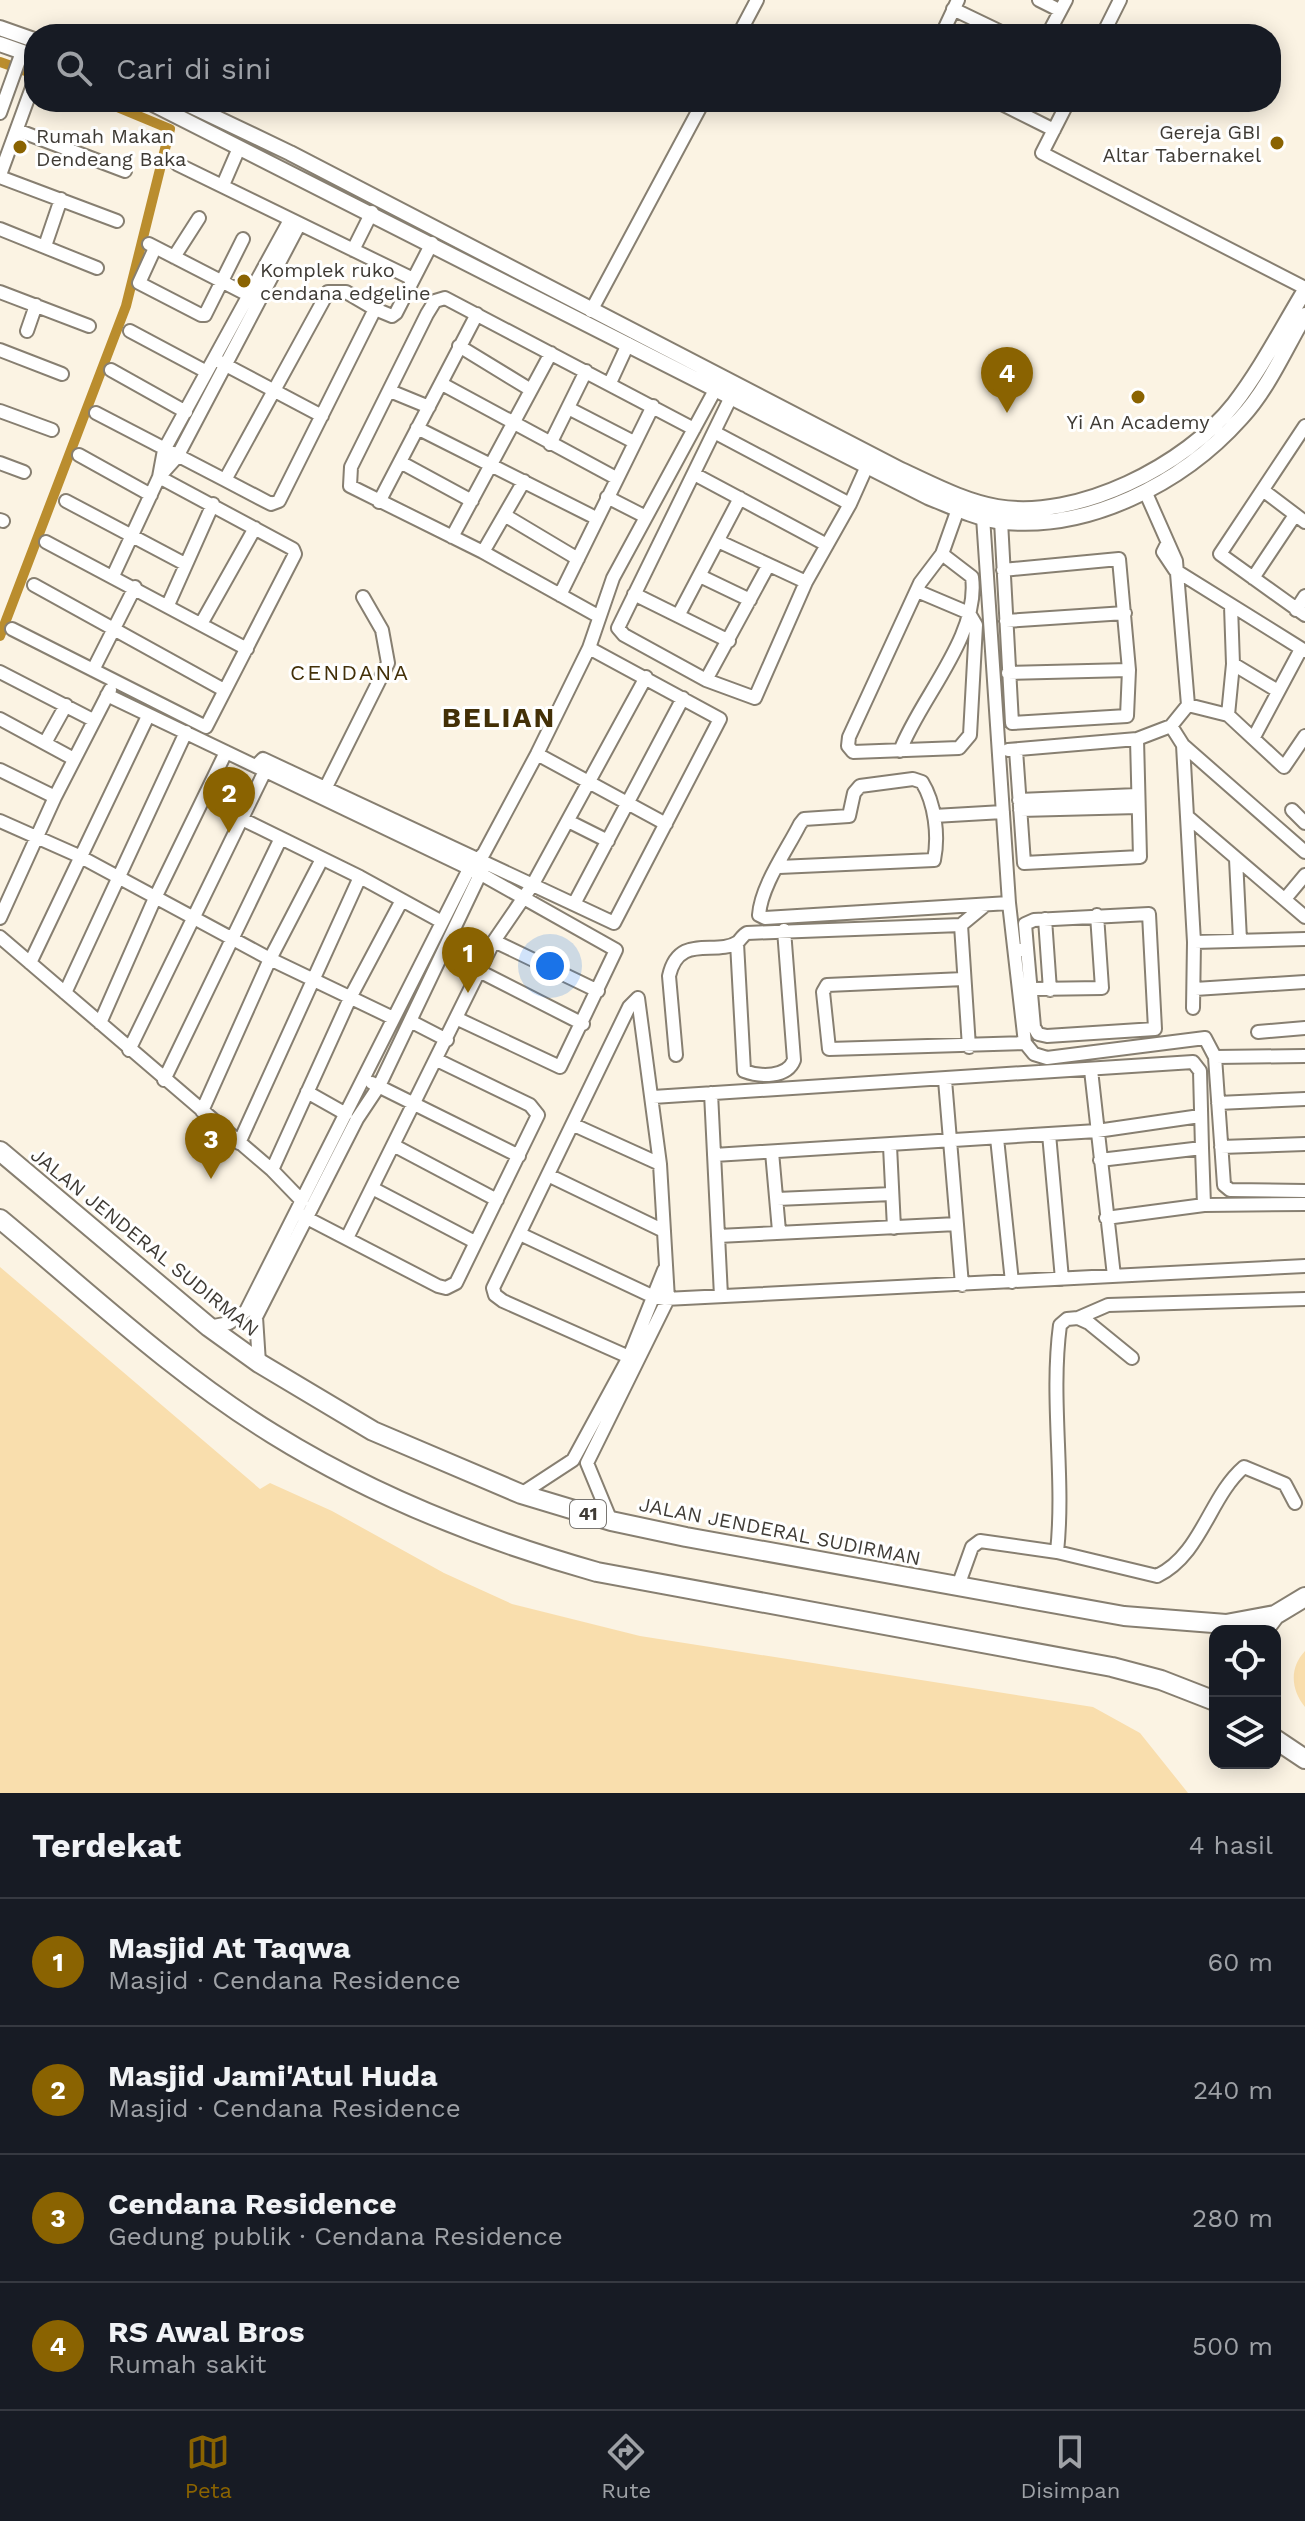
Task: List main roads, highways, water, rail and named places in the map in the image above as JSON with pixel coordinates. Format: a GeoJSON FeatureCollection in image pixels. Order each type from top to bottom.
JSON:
{"type":"FeatureCollection","features":[{"type":"Feature","properties":{"kind":"highway","name":"JALAN JENDERAL SUDIRMAN"},"geometry":{"type":"LineString","coordinates":[[0,1151],[209,1327],[259,1363],[373,1431],[521,1494],[611,1521],[958,1586],[1183,1622],[1226,1624],[1275,1615]]}},
{"type":"Feature","properties":{"kind":"highway"},"geometry":{"type":"LineString","coordinates":[[0,1219],[180,1366],[271,1433],[351,1479],[418,1509],[545,1557],[597,1572],[1112,1667],[1161,1680],[1209,1699]]}},
{"type":"Feature","properties":{"kind":"highway","name":"41"},"geometry":{"type":"LineString","coordinates":[[1268,1625],[1275,1615],[1305,1597]]}},
{"type":"Feature","properties":{"kind":"highway"},"geometry":{"type":"LineString","coordinates":[[1281,1743],[1304,1760]]}},
{"type":"Feature","properties":{"kind":"main road"},"geometry":{"type":"LineString","coordinates":[[0,28],[24,36]]}},
{"type":"Feature","properties":{"kind":"main road"},"geometry":{"type":"LineString","coordinates":[[0,44],[22,61]]}},
{"type":"Feature","properties":{"kind":"main road"},"geometry":{"type":"LineString","coordinates":[[180,112],[303,160],[772,409],[867,466],[958,509],[1001,521],[1064,518],[1094,511],[1145,491],[1185,469],[1243,416],[1305,289]]}},
{"type":"Feature","properties":{"kind":"main road"},"geometry":{"type":"LineString","coordinates":[[192,112],[239,148],[372,212],[715,390],[772,409],[949,492],[1000,508],[1045,507],[1090,498],[1143,477],[1203,434],[1257,383],[1303,323]]}},
{"type":"Feature","properties":{"kind":"waterway"},"geometry":{"type":"LineString","coordinates":[[0,62],[24,70]]}},
{"type":"Feature","properties":{"kind":"waterway"},"geometry":{"type":"LineString","coordinates":[[0,636],[126,306],[170,129],[129,112]]}},
{"type":"Feature","properties":{"kind":"place","name":"Gereja GBI Altar Tabernakel"},"geometry":{"type":"Point","coordinates":[1277,143]}},
{"type":"Feature","properties":{"kind":"place","name":"Rumah Makan Dendeang Baka"},"geometry":{"type":"Point","coordinates":[20,147]}},
{"type":"Feature","properties":{"kind":"place","name":"Komplek ruko cendana edgeline"},"geometry":{"type":"Point","coordinates":[244,281]}},
{"type":"Feature","properties":{"kind":"place","name":"Yi An Academy"},"geometry":{"type":"Point","coordinates":[1138,397]}},
{"type":"Feature","properties":{"kind":"place","name":"RS Awal Bros"},"geometry":{"type":"Point","coordinates":[1007,413]}},
{"type":"Feature","properties":{"kind":"place","name":"Masjid Jami'Atul Huda"},"geometry":{"type":"Point","coordinates":[229,833]}},
{"type":"Feature","properties":{"kind":"place","name":"Masjid At Taqwa"},"geometry":{"type":"Point","coordinates":[468,993]}},
{"type":"Feature","properties":{"kind":"place","name":"Cendana Residence"},"geometry":{"type":"Point","coordinates":[211,1179]}},
{"type":"Feature","properties":{"kind":"district","name":"CENDANA"},"geometry":{"type":"Point","coordinates":[350,672]}},
{"type":"Feature","properties":{"kind":"district","name":"BELIAN"},"geometry":{"type":"Point","coordinates":[499,717]}}]}
